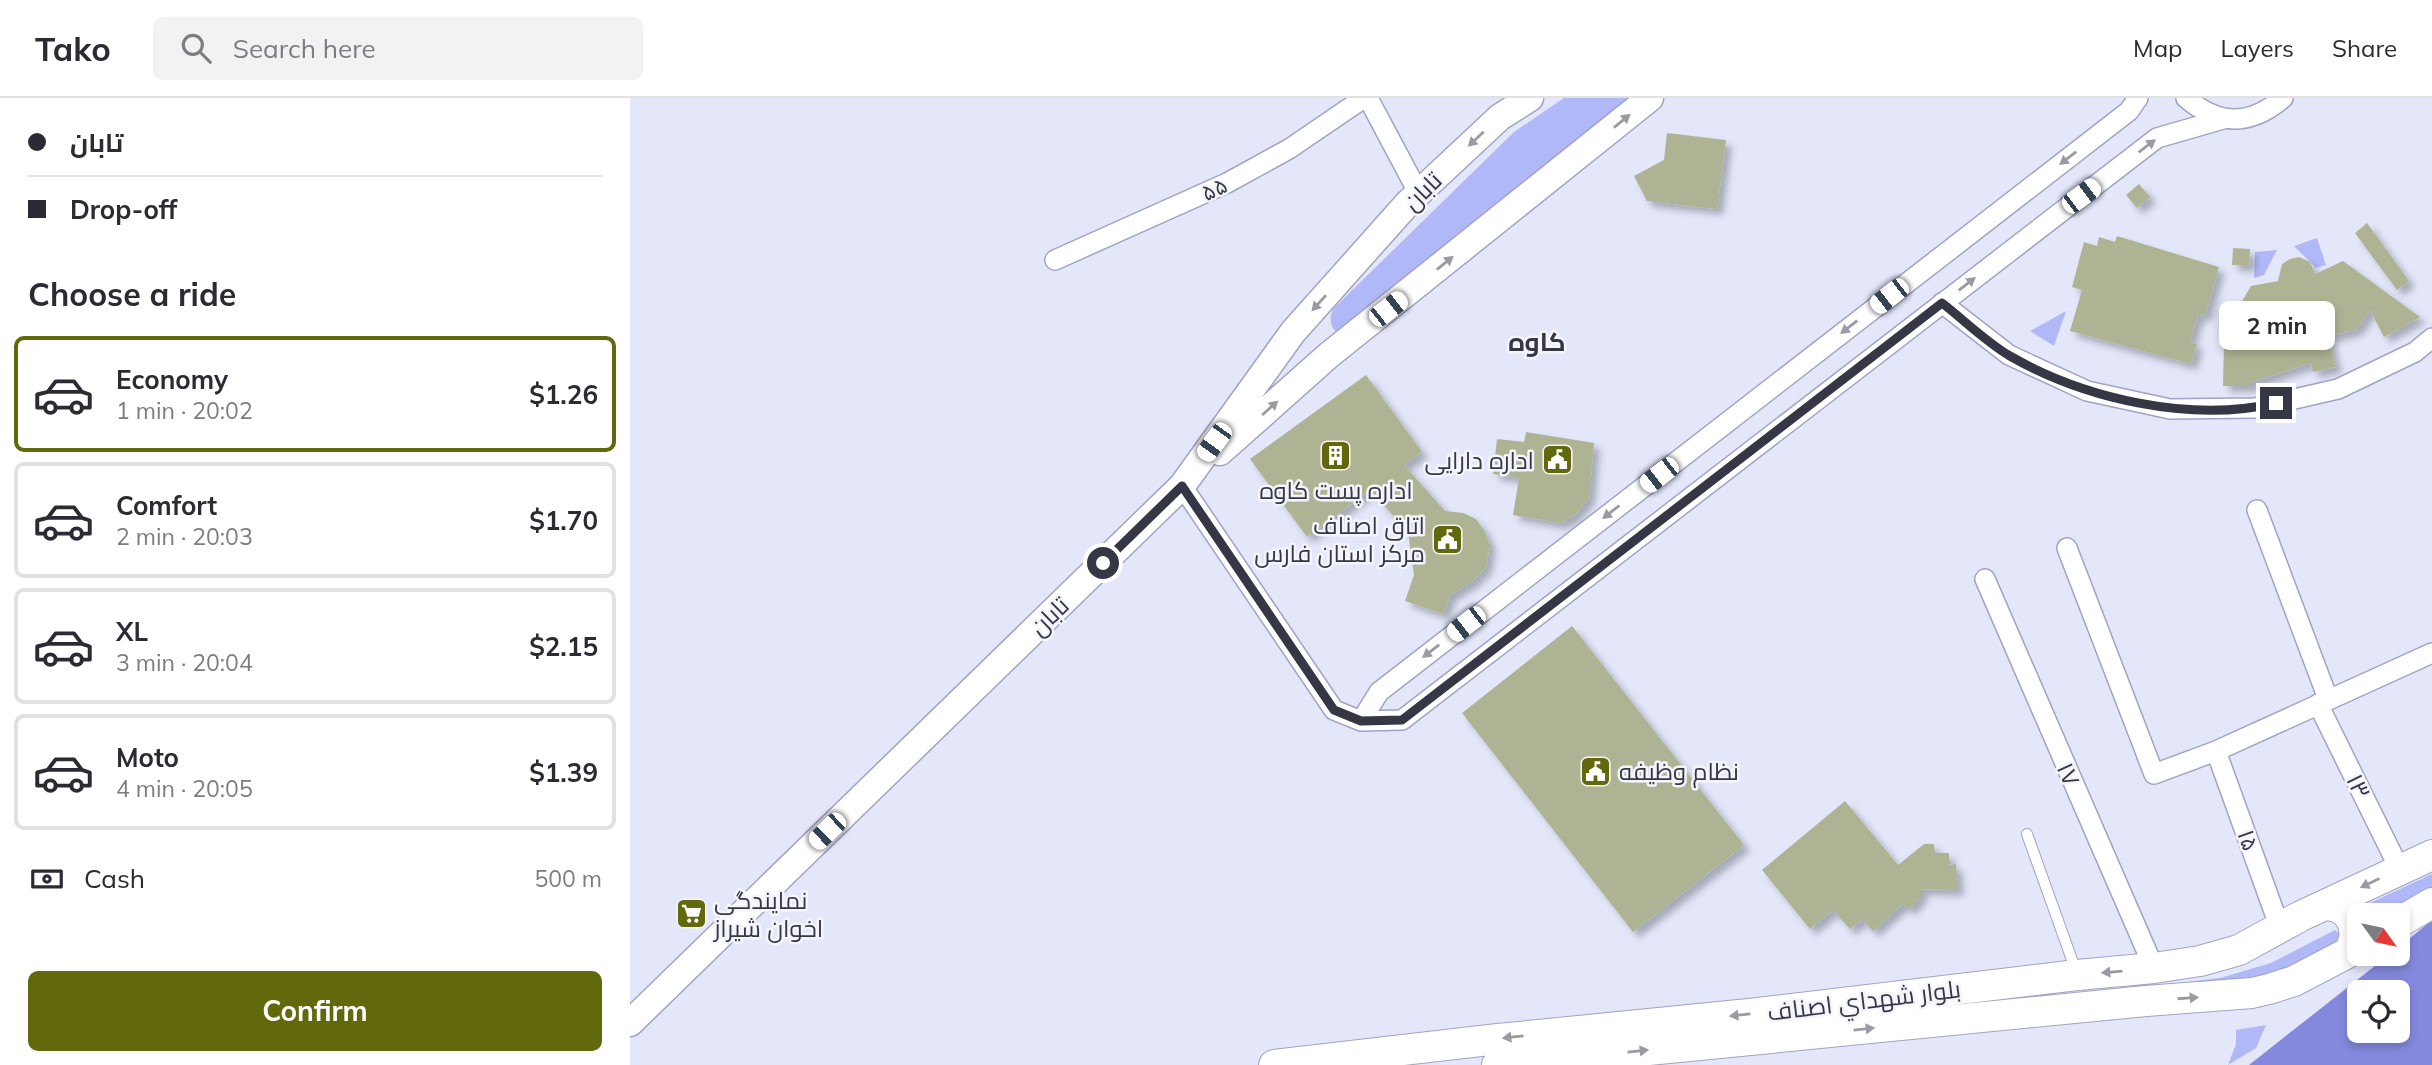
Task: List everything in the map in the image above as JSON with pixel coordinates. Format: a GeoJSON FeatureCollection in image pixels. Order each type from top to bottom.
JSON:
{"type":"FeatureCollection","features":[{"type":"Feature","properties":{"kind":"main road","name":"بلوار شهداي اصناف"},"geometry":{"type":"LineString","coordinates":[[1274,1065],[1749,1014],[2200,961],[2239,950],[2399,868],[2432,855]]}},
{"type":"Feature","properties":{"kind":"main road"},"geometry":{"type":"LineString","coordinates":[[2410,916],[2432,903]]}},
{"type":"Feature","properties":{"kind":"main road"},"geometry":{"type":"LineString","coordinates":[[2325,905],[2341,909],[2347,915]]}},
{"type":"Feature","properties":{"kind":"main road","name":"بلوار شهداي اصناف"},"geometry":{"type":"LineString","coordinates":[[1497,1065],[2252,993],[2294,981],[2347,953]]}},
{"type":"Feature","properties":{"kind":"street"},"geometry":{"type":"LineString","coordinates":[[1366,98],[1418,192]]}},
{"type":"Feature","properties":{"kind":"street","name":"۵۵"},"geometry":{"type":"LineString","coordinates":[[1055,260],[1227,183],[1289,149],[1366,98]]}},
{"type":"Feature","properties":{"kind":"street","name":"تابان"},"geometry":{"type":"LineString","coordinates":[[630,1023],[1182,486],[1293,332],[1418,192],[1500,117],[1530,98]]}},
{"type":"Feature","properties":{"kind":"street"},"geometry":{"type":"LineString","coordinates":[[1650,98],[1329,355],[1182,486],[1334,710],[1361,721],[1402,720],[2157,138],[2222,119],[2245,119],[2267,111],[2283,98]]}},
{"type":"Feature","properties":{"kind":"street"},"geometry":{"type":"LineString","coordinates":[[1361,721],[1379,692],[2129,111],[2138,98]]}},
{"type":"Feature","properties":{"kind":"street"},"geometry":{"type":"LineString","coordinates":[[2186,98],[2201,111],[2222,119]]}},
{"type":"Feature","properties":{"kind":"street"},"geometry":{"type":"LineString","coordinates":[[1942,303],[2009,355],[2031,366],[2087,391],[2170,409],[2255,408],[2338,389],[2415,352],[2432,338]]}},
{"type":"Feature","properties":{"kind":"street","name":"۱۳"},"geometry":{"type":"LineString","coordinates":[[2257,510],[2323,702],[2399,868]]}},
{"type":"Feature","properties":{"kind":"street"},"geometry":{"type":"LineString","coordinates":[[2067,548],[2154,774],[2216,751],[2432,653]]}},
{"type":"Feature","properties":{"kind":"street","name":"۱۷"},"geometry":{"type":"LineString","coordinates":[[1984,579],[2154,968]]}},
{"type":"Feature","properties":{"kind":"street","name":"۱۵"},"geometry":{"type":"LineString","coordinates":[[2216,751],[2280,929]]}},
{"type":"Feature","properties":{"kind":"lane"},"geometry":{"type":"LineString","coordinates":[[2027,834],[2077,975]]}},
{"type":"Feature","properties":{"kind":"shaded area"},"geometry":{"type":"Polygon","coordinates":[[[1564,98],[1636,98],[1348,328],[1335,331],[1331,320],[1333,309],[1514,132],[1564,98]]]}},
{"type":"Feature","properties":{"kind":"shaded area"},"geometry":{"type":"Polygon","coordinates":[[[2317,238],[2326,265],[2316,268],[2294,246],[2317,238]]]}},
{"type":"Feature","properties":{"kind":"shaded area"},"geometry":{"type":"Polygon","coordinates":[[[2277,250],[2264,275],[2254,278],[2255,252],[2277,250]]]}},
{"type":"Feature","properties":{"kind":"shaded area"},"geometry":{"type":"Polygon","coordinates":[[[2066,311],[2054,346],[2030,331],[2066,311]]]}},
{"type":"Feature","properties":{"kind":"shaded area"},"geometry":{"type":"Polygon","coordinates":[[[2432,874],[2432,888],[2409,903],[2370,903],[2432,874]]]}},
{"type":"Feature","properties":{"kind":"shaded area"},"geometry":{"type":"Polygon","coordinates":[[[2432,920],[2432,1065],[2249,1065],[2347,988],[2347,1043],[2410,1043],[2410,980],[2357,980],[2375,966],[2410,966],[2410,938],[2432,920]]]}},
{"type":"Feature","properties":{"kind":"shaded area"},"geometry":{"type":"Polygon","coordinates":[[[2335,930],[2340,934],[2341,941],[2279,978],[2076,995],[2220,978],[2271,963],[2335,930]]]}},
{"type":"Feature","properties":{"kind":"shaded area"},"geometry":{"type":"Polygon","coordinates":[[[2266,1025],[2256,1048],[2228,1065],[2236,1044],[2236,1030],[2266,1025]]]}},
{"type":"Feature","properties":{"kind":"building"},"geometry":{"type":"Polygon","coordinates":[[[1667,133],[1726,140],[1717,209],[1647,201],[1634,176],[1664,160],[1667,133]]]}},
{"type":"Feature","properties":{"kind":"building"},"geometry":{"type":"Polygon","coordinates":[[[2139,184],[2150,197],[2137,208],[2126,195],[2139,184]]]}},
{"type":"Feature","properties":{"kind":"building"},"geometry":{"type":"Polygon","coordinates":[[[2367,223],[2409,281],[2397,290],[2355,233],[2367,223]]]}},
{"type":"Feature","properties":{"kind":"building"},"geometry":{"type":"Polygon","coordinates":[[[2117,236],[2219,267],[2205,316],[2198,314],[2190,342],[2197,344],[2191,364],[2070,331],[2082,290],[2072,287],[2084,242],[2097,246],[2099,237],[2115,242],[2117,236]]]}},
{"type":"Feature","properties":{"kind":"building"},"geometry":{"type":"Polygon","coordinates":[[[2233,248],[2250,249],[2249,266],[2232,265],[2233,248]]]}},
{"type":"Feature","properties":{"kind":"building"},"geometry":{"type":"Polygon","coordinates":[[[2299,257],[2310,262],[2315,274],[2343,261],[2420,317],[2384,337],[2370,310],[2357,329],[2328,337],[2336,367],[2313,372],[2311,363],[2252,382],[2252,386],[2223,386],[2224,344],[2242,346],[2238,308],[2251,286],[2278,281],[2282,264],[2299,257]]]}},
{"type":"Feature","properties":{"kind":"building","name":"اداره پست کاوه"},"geometry":{"type":"Polygon","coordinates":[[[1366,375],[1422,452],[1404,465],[1445,511],[1463,513],[1476,519],[1490,545],[1486,567],[1473,581],[1450,595],[1444,614],[1405,601],[1414,575],[1408,532],[1370,490],[1307,537],[1250,459],[1366,375]]]}},
{"type":"Feature","properties":{"kind":"building","name":"اداره دارایی"},"geometry":{"type":"Polygon","coordinates":[[[1526,432],[1594,443],[1589,498],[1575,515],[1561,523],[1513,515],[1519,478],[1493,474],[1497,439],[1524,442],[1526,432]]]}},
{"type":"Feature","properties":{"kind":"building","name":"نظام وظیفه"},"geometry":{"type":"Polygon","coordinates":[[[1572,626],[1744,845],[1633,932],[1462,713],[1572,626]]]}},
{"type":"Feature","properties":{"kind":"building"},"geometry":{"type":"Polygon","coordinates":[[[1845,801],[1898,865],[1924,844],[1934,844],[1935,853],[1949,853],[1949,865],[1956,864],[1958,890],[1921,889],[1921,896],[1910,909],[1903,904],[1873,931],[1862,919],[1850,929],[1833,910],[1810,929],[1762,870],[1845,801]]]}},
{"type":"Feature","properties":{"kind":"place","name":"اداره پست کاوه"},"geometry":{"type":"Point","coordinates":[1336,456]}},
{"type":"Feature","properties":{"kind":"place","name":"اداره دارایی"},"geometry":{"type":"Point","coordinates":[1557,460]}},
{"type":"Feature","properties":{"kind":"place","name":"اتاق اصناف مرکز استان فارس"},"geometry":{"type":"Point","coordinates":[1448,539]}},
{"type":"Feature","properties":{"kind":"place","name":"نظام وظیفه"},"geometry":{"type":"Point","coordinates":[1596,771]}},
{"type":"Feature","properties":{"kind":"place","name":"نمایندگی اخوان شیراز"},"geometry":{"type":"Point","coordinates":[691,914]}},
{"type":"Feature","properties":{"kind":"district","name":"کاوه"},"geometry":{"type":"Point","coordinates":[1537,341]}},
{"type":"Feature","properties":{"kind":"route"},"geometry":{"type":"LineString","coordinates":[[1103,563],[1182,486],[1334,710],[1361,721],[1402,720],[1942,303],[2009,355],[2087,391],[2170,409],[2255,408],[2276,403]]}}]}
